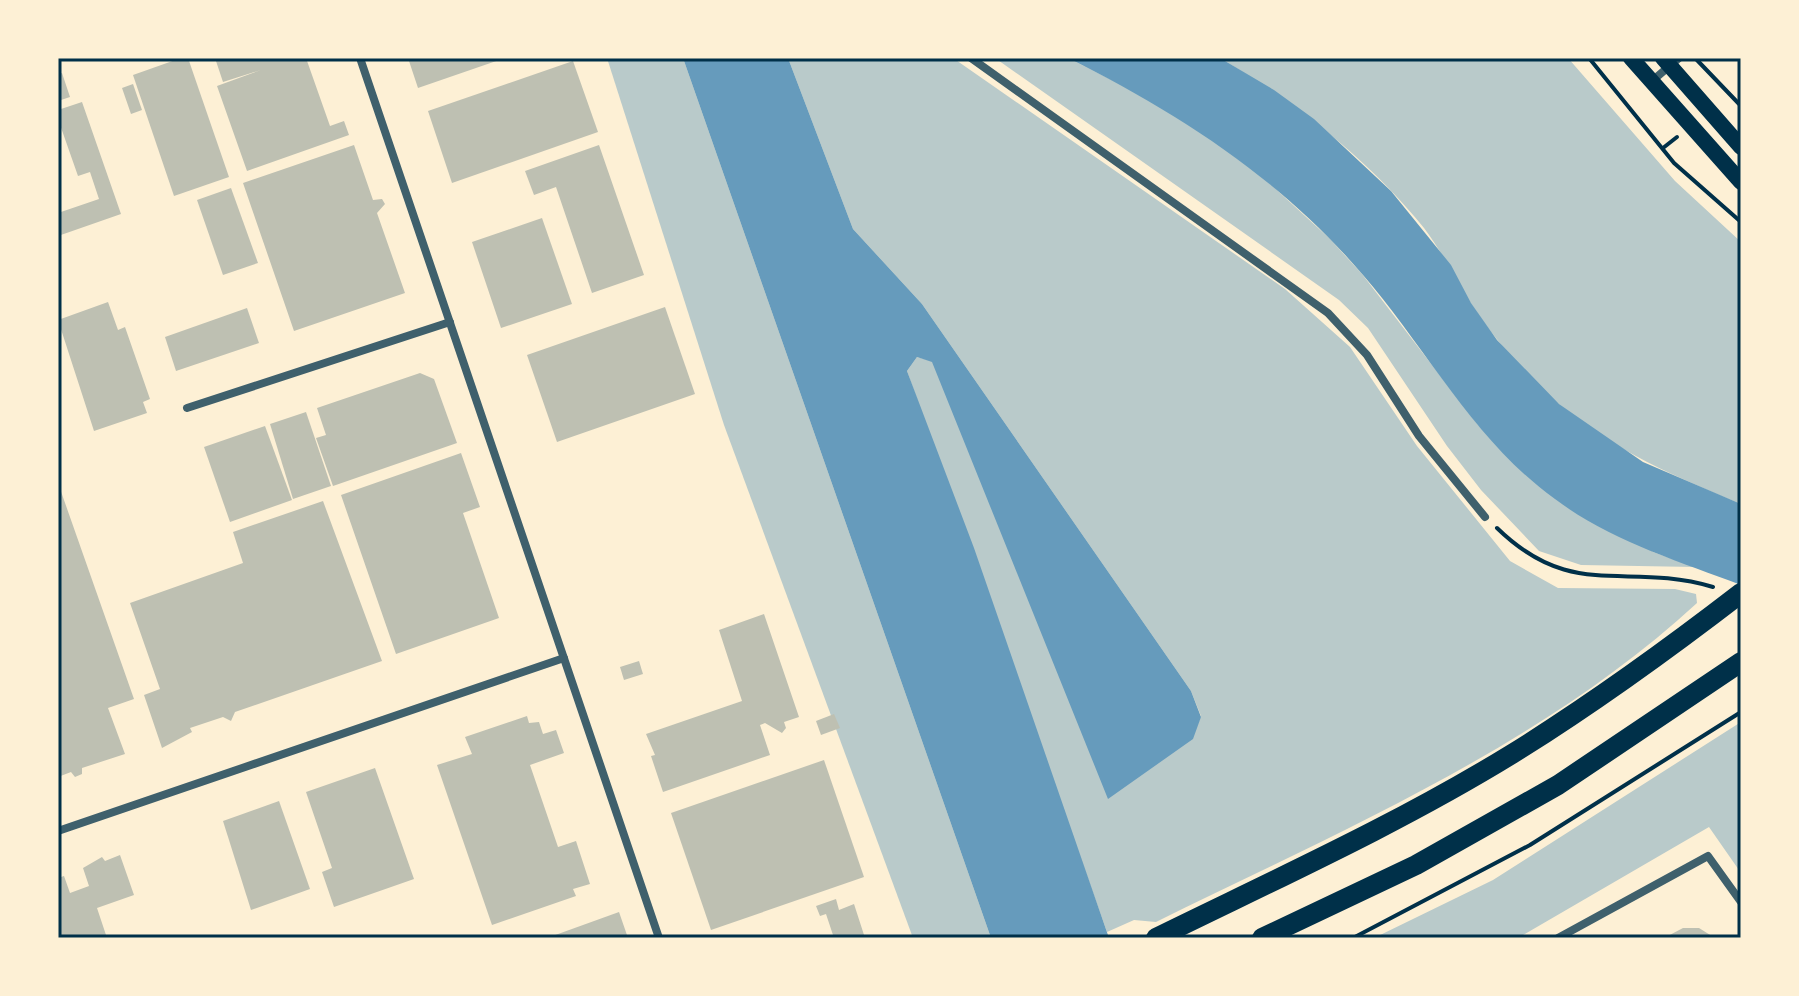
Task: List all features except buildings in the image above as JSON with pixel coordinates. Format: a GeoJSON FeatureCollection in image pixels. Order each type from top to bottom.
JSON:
{"type":"FeatureCollection","features":[{"type":"Feature","properties":{"kind":"main road"},"geometry":{"type":"LineString","coordinates":[[1631,58],[1741,182]]}},
{"type":"Feature","properties":{"kind":"main road"},"geometry":{"type":"LineString","coordinates":[[1671,61],[1741,147]]}},
{"type":"Feature","properties":{"kind":"main road"},"geometry":{"type":"LineString","coordinates":[[1156,938],[1375,831],[1511,754],[1611,689],[1741,593]]}},
{"type":"Feature","properties":{"kind":"main road"},"geometry":{"type":"LineString","coordinates":[[1262,938],[1416,865],[1558,785],[1741,662]]}},
{"type":"Feature","properties":{"kind":"street"},"geometry":{"type":"LineString","coordinates":[[360,58],[659,938]]}},
{"type":"Feature","properties":{"kind":"street"},"geometry":{"type":"LineString","coordinates":[[971,58],[1328,313],[1367,355],[1419,436],[1485,517]]}},
{"type":"Feature","properties":{"kind":"street"},"geometry":{"type":"LineString","coordinates":[[1651,82],[1671,61]]}},
{"type":"Feature","properties":{"kind":"street"},"geometry":{"type":"LineString","coordinates":[[187,408],[450,322]]}},
{"type":"Feature","properties":{"kind":"street"},"geometry":{"type":"LineString","coordinates":[[58,831],[564,658]]}},
{"type":"Feature","properties":{"kind":"street"},"geometry":{"type":"LineString","coordinates":[[1558,938],[1708,856],[1741,902]]}},
{"type":"Feature","properties":{"kind":"path"},"geometry":{"type":"LineString","coordinates":[[1589,58],[1674,163],[1741,222]]}},
{"type":"Feature","properties":{"kind":"path"},"geometry":{"type":"LineString","coordinates":[[1695,58],[1741,106]]}},
{"type":"Feature","properties":{"kind":"path"},"geometry":{"type":"LineString","coordinates":[[1485,517],[1519,550],[1572,573],[1595,577],[1651,575],[1714,587]]}},
{"type":"Feature","properties":{"kind":"path"},"geometry":{"type":"LineString","coordinates":[[1353,938],[1530,845],[1741,712]]}},
{"type":"Feature","properties":{"kind":"shaded area"},"geometry":{"type":"Polygon","coordinates":[[[607,58],[683,58],[991,938],[913,938],[724,425],[607,58]]]}},
{"type":"Feature","properties":{"kind":"shaded area"},"geometry":{"type":"Polygon","coordinates":[[[788,58],[953,58],[1285,289],[1350,347],[1417,446],[1510,561],[1558,588],[1675,589],[1696,594],[1697,603],[1637,654],[1574,700],[1439,781],[1156,922],[1134,920],[1107,932],[907,371],[917,357],[932,361],[1192,739],[1201,716],[1191,691],[922,304],[853,229],[788,58]]]}},
{"type":"Feature","properties":{"kind":"shaded area"},"geometry":{"type":"Polygon","coordinates":[[[995,58],[1068,58],[1130,89],[1202,132],[1255,170],[1329,238],[1362,274],[1478,425],[1513,462],[1653,552],[1695,567],[1581,565],[1539,551],[1481,490],[1447,446],[1368,328],[1339,300],[995,58]]]}},
{"type":"Feature","properties":{"kind":"shaded area"},"geometry":{"type":"Polygon","coordinates":[[[1220,58],[1568,58],[1675,181],[1741,242],[1741,504],[1624,449],[1560,405],[1502,345],[1472,305],[1424,228],[1379,178],[1330,134],[1220,58]]]}},
{"type":"Feature","properties":{"kind":"shaded area"},"geometry":{"type":"Polygon","coordinates":[[[1741,722],[1741,873],[1709,827],[1518,938],[1374,938],[1493,880],[1741,722]]]}},
{"type":"Feature","properties":{"kind":"water"},"geometry":{"type":"Polygon","coordinates":[[[683,58],[788,58],[853,229],[922,304],[1191,691],[1201,717],[1193,739],[1108,799],[932,362],[917,357],[907,371],[974,548],[1109,938],[991,938],[683,58]]]}},
{"type":"Feature","properties":{"kind":"water"},"geometry":{"type":"Polygon","coordinates":[[[1068,58],[1220,58],[1274,90],[1314,119],[1391,191],[1451,265],[1471,303],[1497,340],[1559,404],[1643,462],[1741,504],[1741,585],[1621,538],[1555,499],[1500,450],[1363,275],[1298,209],[1263,179],[1189,126],[1068,58]]]}}]}
